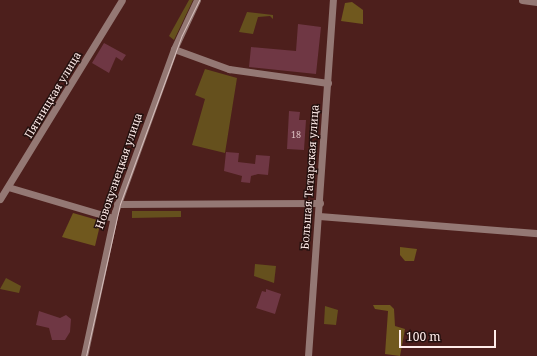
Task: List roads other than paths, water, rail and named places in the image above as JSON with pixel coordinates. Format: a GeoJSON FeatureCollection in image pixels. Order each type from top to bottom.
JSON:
{"type":"FeatureCollection","features":[{"type":"Feature","properties":{"kind":"street","name":"Пятницкая улица"},"geometry":{"type":"LineString","coordinates":[[0,199],[122,0]]}},
{"type":"Feature","properties":{"kind":"street","name":"Новокузнецкая улица"},"geometry":{"type":"LineString","coordinates":[[84,356],[117,204],[174,49],[197,0]]}},
{"type":"Feature","properties":{"kind":"street","name":"Большая Татарская улица"},"geometry":{"type":"LineString","coordinates":[[308,356],[320,203],[333,0]]}},
{"type":"Feature","properties":{"kind":"street"},"geometry":{"type":"LineString","coordinates":[[522,0],[537,2]]}},
{"type":"Feature","properties":{"kind":"street"},"geometry":{"type":"LineString","coordinates":[[174,49],[229,69],[328,83]]}},
{"type":"Feature","properties":{"kind":"street"},"geometry":{"type":"LineString","coordinates":[[8,187],[113,218]]}},
{"type":"Feature","properties":{"kind":"street"},"geometry":{"type":"LineString","coordinates":[[117,204],[320,203]]}},
{"type":"Feature","properties":{"kind":"street"},"geometry":{"type":"LineString","coordinates":[[319,216],[537,233]]}},
{"type":"Feature","properties":{"kind":"tram line"},"geometry":{"type":"LineString","coordinates":[[86,356],[120,204],[182,35],[199,0]]}}]}
